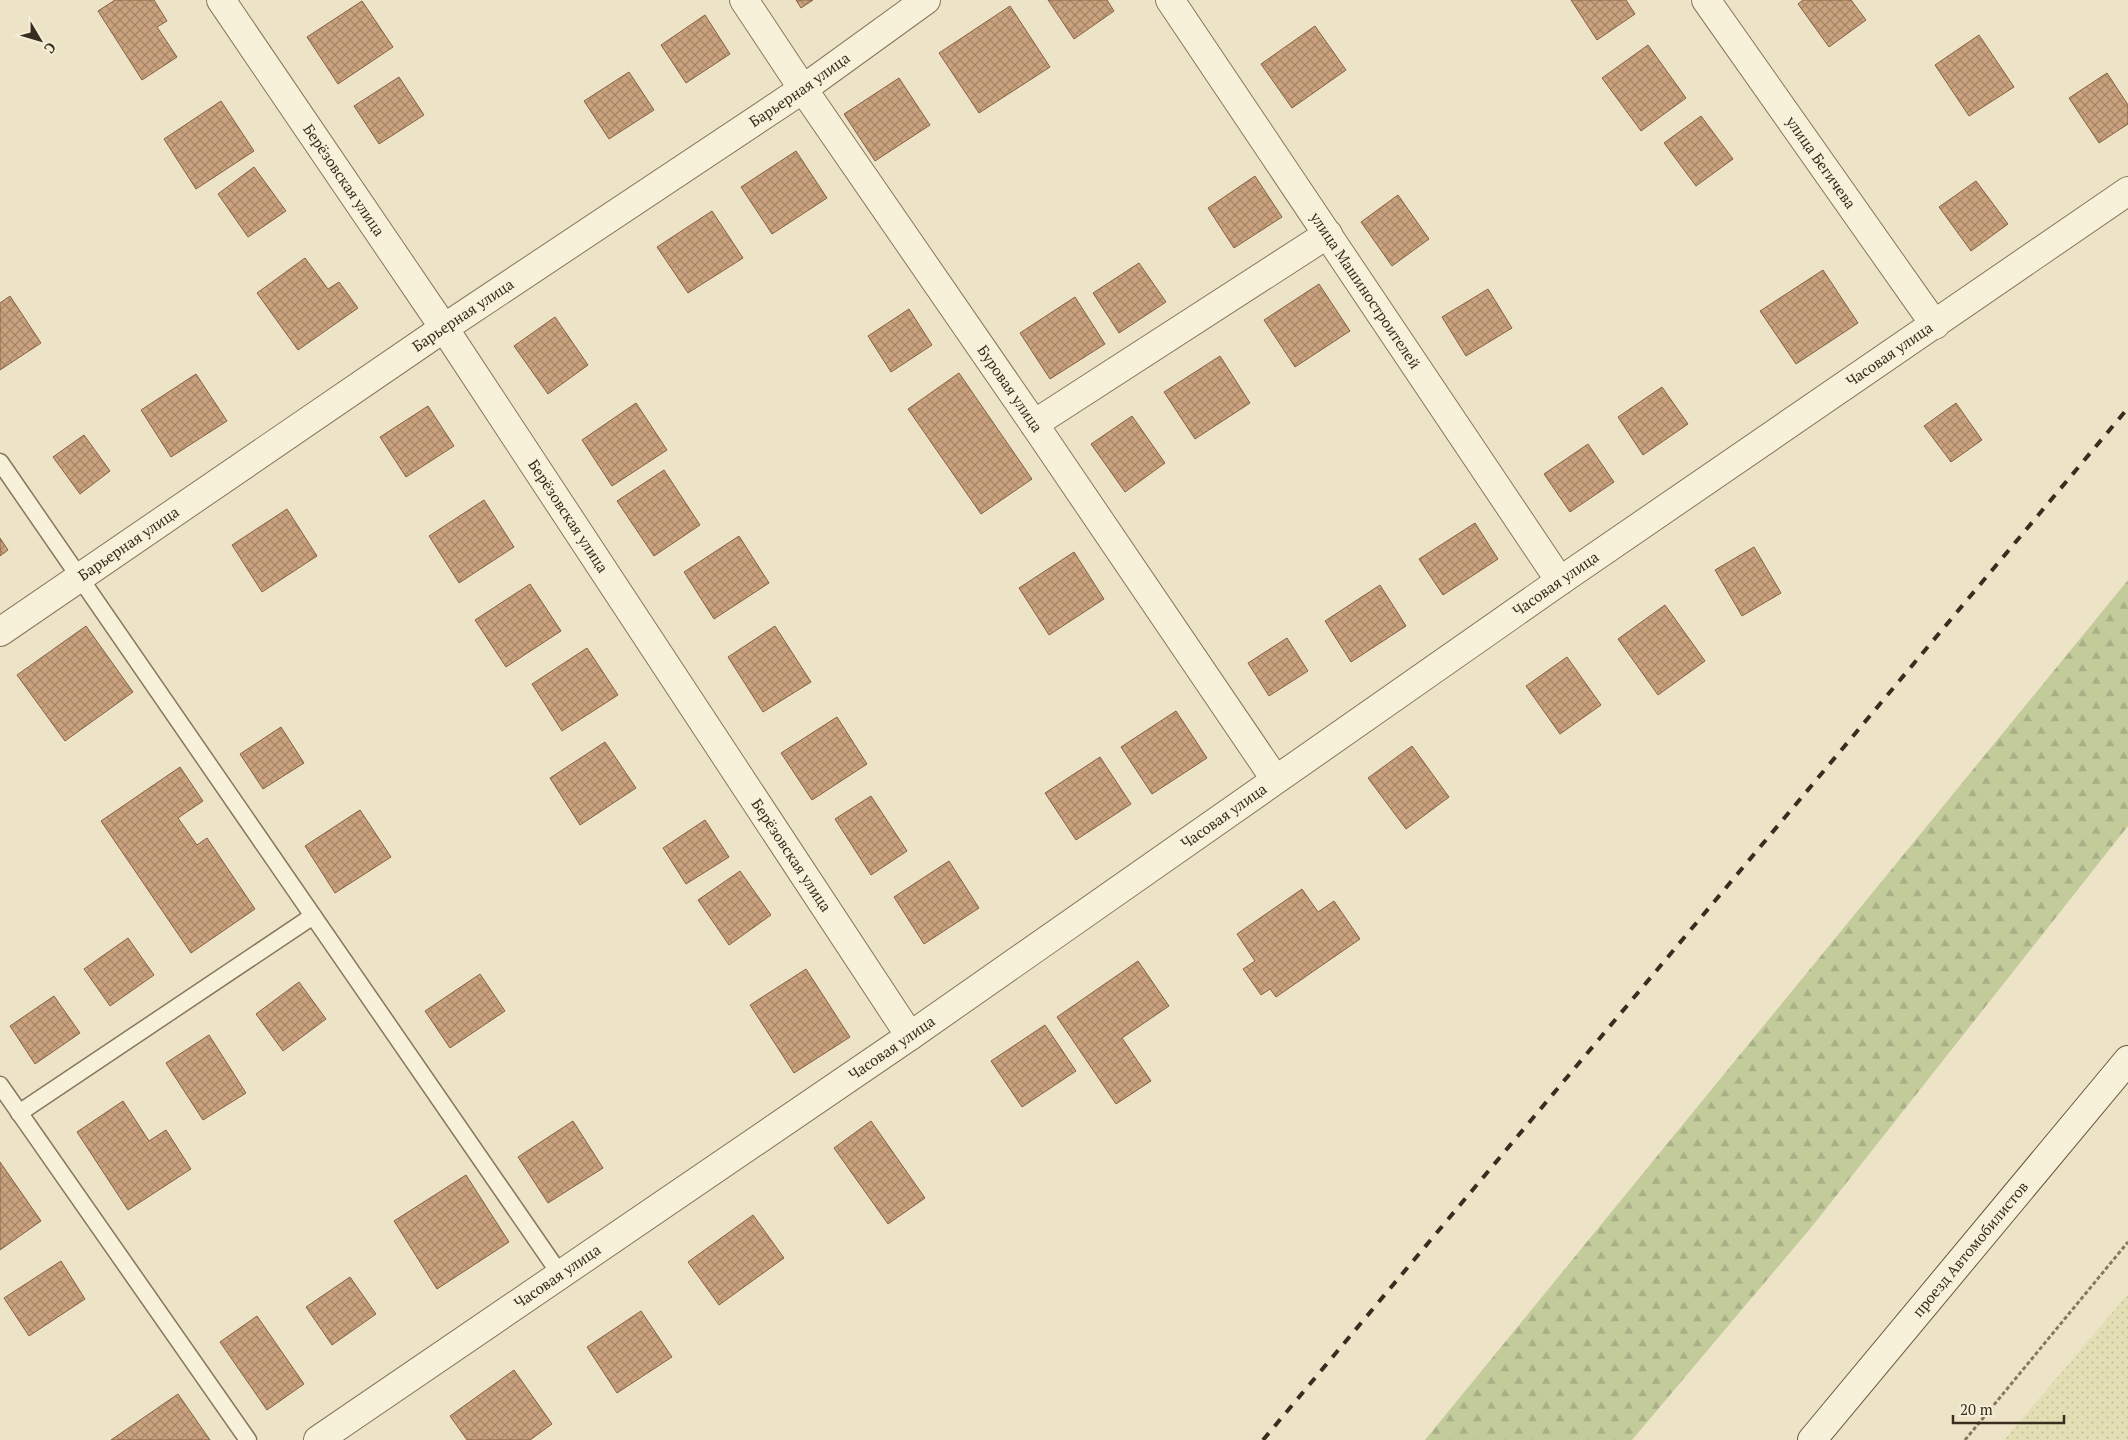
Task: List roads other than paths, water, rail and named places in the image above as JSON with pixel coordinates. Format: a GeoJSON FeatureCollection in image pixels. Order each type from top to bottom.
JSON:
{"type":"FeatureCollection","features":[{"type":"Feature","properties":{"kind":"street","name":"Берёзовская улица"},"geometry":{"type":"LineString","coordinates":[[222,0],[444,328],[910,1036]]}},
{"type":"Feature","properties":{"kind":"street","name":"Буровая улица"},"geometry":{"type":"LineString","coordinates":[[744,0],[1275,779]]}},
{"type":"Feature","properties":{"kind":"street","name":"Барьерная улица"},"geometry":{"type":"LineString","coordinates":[[0,632],[444,328],[803,89],[926,0]]}},
{"type":"Feature","properties":{"kind":"street","name":"улица Машиностроителей"},"geometry":{"type":"LineString","coordinates":[[1170,0],[1560,581]]}},
{"type":"Feature","properties":{"kind":"street","name":"улица Бегичева"},"geometry":{"type":"LineString","coordinates":[[1706,0],[1935,325]]}},
{"type":"Feature","properties":{"kind":"street","name":"Часовая улица"},"geometry":{"type":"LineString","coordinates":[[318,1440],[910,1036],[1560,581],[2128,191]]}},
{"type":"Feature","properties":{"kind":"street"},"geometry":{"type":"LineString","coordinates":[[1034,424],[1328,234]]}},
{"type":"Feature","properties":{"kind":"street","name":"проезд Автомобилистов"},"geometry":{"type":"LineString","coordinates":[[1812,1440],[2128,1060]]}},
{"type":"Feature","properties":{"kind":"lane"},"geometry":{"type":"LineString","coordinates":[[0,462],[78,578],[560,1274]]}},
{"type":"Feature","properties":{"kind":"lane"},"geometry":{"type":"LineString","coordinates":[[19,1113],[313,916]]}},
{"type":"Feature","properties":{"kind":"lane"},"geometry":{"type":"LineString","coordinates":[[0,1086],[248,1440]]}},
{"type":"Feature","properties":{"kind":"railway"},"geometry":{"type":"LineString","coordinates":[[1263,1440],[2128,408]]}}]}
